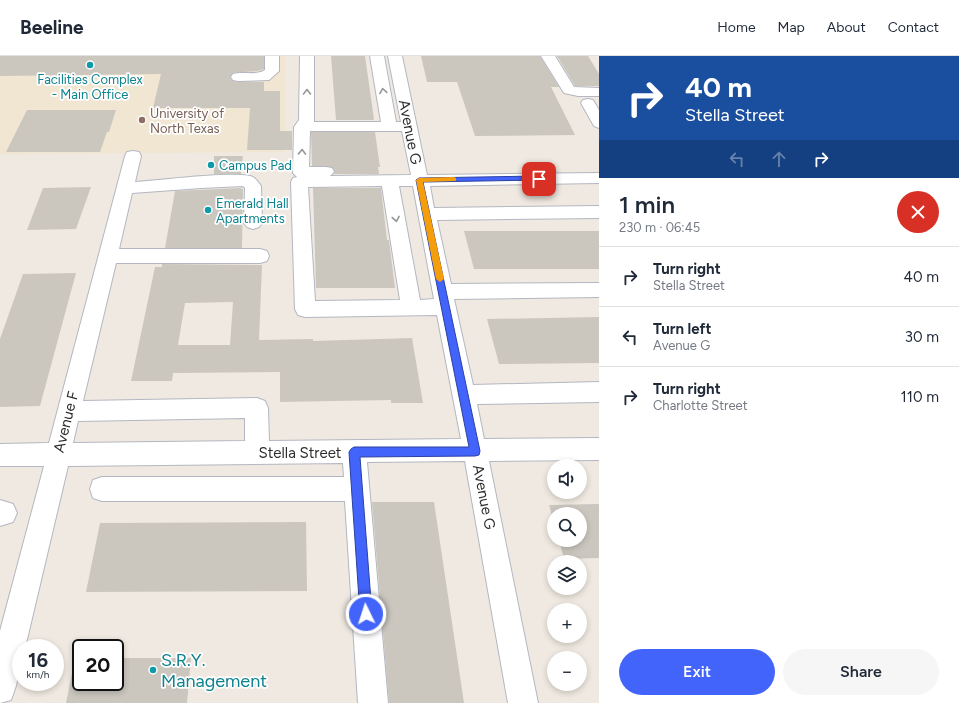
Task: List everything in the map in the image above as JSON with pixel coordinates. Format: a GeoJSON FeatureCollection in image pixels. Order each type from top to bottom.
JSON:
{"type":"FeatureCollection","features":[{"type":"Feature","properties":{"kind":"street"},"geometry":{"type":"LineString","coordinates":[[238,77],[264,77],[272,71],[272,56]]}},
{"type":"Feature","properties":{"kind":"street"},"geometry":{"type":"LineString","coordinates":[[306,56],[307,121],[302,127],[301,173],[599,178]]}},
{"type":"Feature","properties":{"kind":"street"},"geometry":{"type":"LineString","coordinates":[[377,56],[389,126]]}},
{"type":"Feature","properties":{"kind":"street","name":"Avenue G"},"geometry":{"type":"LineString","coordinates":[[395,56],[418,176],[464,395],[523,703]]}},
{"type":"Feature","properties":{"kind":"street"},"geometry":{"type":"LineString","coordinates":[[548,56],[569,90],[578,92],[599,92]]}},
{"type":"Feature","properties":{"kind":"street"},"geometry":{"type":"LineString","coordinates":[[588,103],[599,123]]}},
{"type":"Feature","properties":{"kind":"street"},"geometry":{"type":"LineString","coordinates":[[302,127],[408,126]]}},
{"type":"Feature","properties":{"kind":"street","name":"Avenue F"},"geometry":{"type":"LineString","coordinates":[[0,689],[134,156]]}},
{"type":"Feature","properties":{"kind":"street"},"geometry":{"type":"LineString","coordinates":[[418,176],[390,181],[299,182],[305,309],[411,308],[444,299],[599,290]]}},
{"type":"Feature","properties":{"kind":"street"},"geometry":{"type":"LineString","coordinates":[[125,188],[151,187],[169,184],[247,181],[254,186],[253,223]]}},
{"type":"Feature","properties":{"kind":"street"},"geometry":{"type":"LineString","coordinates":[[390,181],[411,308]]}},
{"type":"Feature","properties":{"kind":"street"},"geometry":{"type":"LineString","coordinates":[[426,214],[599,212]]}},
{"type":"Feature","properties":{"kind":"street"},"geometry":{"type":"LineString","coordinates":[[108,256],[260,256]]}},
{"type":"Feature","properties":{"kind":"street"},"geometry":{"type":"LineString","coordinates":[[464,395],[599,392]]}},
{"type":"Feature","properties":{"kind":"street"},"geometry":{"type":"LineString","coordinates":[[69,411],[257,408],[257,453]]}},
{"type":"Feature","properties":{"kind":"street","name":"Stella Street"},"geometry":{"type":"LineString","coordinates":[[0,455],[599,449]]}},
{"type":"Feature","properties":{"kind":"street"},"geometry":{"type":"LineString","coordinates":[[354,452],[373,703]]}},
{"type":"Feature","properties":{"kind":"street"},"geometry":{"type":"LineString","coordinates":[[102,489],[357,489]]}},
{"type":"Feature","properties":{"kind":"shaded area","name":"University of North Texas"},"geometry":{"type":"Polygon","coordinates":[[[0,56],[285,56],[285,152],[0,154],[0,56]]]}},
{"type":"Feature","properties":{"kind":"building"},"geometry":{"type":"Polygon","coordinates":[[[0,56],[264,56],[264,69],[233,73],[230,78],[233,81],[238,82],[264,82],[264,91],[280,91],[280,131],[292,131],[292,150],[247,150],[250,108],[153,108],[161,74],[0,76],[0,56]]]}},
{"type":"Feature","properties":{"kind":"building"},"geometry":{"type":"Polygon","coordinates":[[[331,56],[365,56],[373,120],[336,120],[331,56]]]}},
{"type":"Feature","properties":{"kind":"building"},"geometry":{"type":"Polygon","coordinates":[[[421,56],[540,56],[559,87],[551,87],[575,135],[475,136],[457,82],[427,82],[421,56]]]}},
{"type":"Feature","properties":{"kind":"building"},"geometry":{"type":"Polygon","coordinates":[[[557,56],[588,56],[599,74],[599,86],[575,86],[557,56]]]}},
{"type":"Feature","properties":{"kind":"building"},"geometry":{"type":"Polygon","coordinates":[[[27,110],[116,110],[109,132],[107,132],[100,152],[6,152],[27,110]]]}},
{"type":"Feature","properties":{"kind":"building"},"geometry":{"type":"Polygon","coordinates":[[[311,132],[375,132],[380,167],[378,167],[379,174],[334,174],[335,171],[332,167],[312,166],[311,132]]]}},
{"type":"Feature","properties":{"kind":"building"},"geometry":{"type":"Polygon","coordinates":[[[214,156],[243,156],[241,174],[214,174],[214,156]]]}},
{"type":"Feature","properties":{"kind":"building"},"geometry":{"type":"Polygon","coordinates":[[[91,187],[76,229],[27,230],[43,188],[91,187]]]}},
{"type":"Feature","properties":{"kind":"building"},"geometry":{"type":"Polygon","coordinates":[[[313,188],[381,188],[387,240],[389,240],[395,288],[316,288],[313,188]]]}},
{"type":"Feature","properties":{"kind":"building","name":"Emerald Hall Apartments"},"geometry":{"type":"Polygon","coordinates":[[[243,189],[242,248],[165,248],[175,191],[243,189]]]}},
{"type":"Feature","properties":{"kind":"building"},"geometry":{"type":"Polygon","coordinates":[[[464,231],[599,231],[599,269],[474,269],[464,231]]]}},
{"type":"Feature","properties":{"kind":"building"},"geometry":{"type":"Polygon","coordinates":[[[162,264],[262,265],[259,340],[313,339],[313,341],[412,338],[423,403],[391,403],[391,400],[280,402],[280,372],[173,373],[172,381],[131,381],[155,267],[162,267],[162,264]],[[233,302],[185,303],[178,345],[230,345],[233,302]]]}},
{"type":"Feature","properties":{"kind":"building"},"geometry":{"type":"Polygon","coordinates":[[[76,273],[40,406],[0,407],[0,339],[23,274],[76,273]]]}},
{"type":"Feature","properties":{"kind":"building"},"geometry":{"type":"Polygon","coordinates":[[[599,317],[599,363],[499,364],[487,319],[599,317]]]}},
{"type":"Feature","properties":{"kind":"building"},"geometry":{"type":"Polygon","coordinates":[[[372,502],[434,502],[464,703],[389,703],[372,502]]]}},
{"type":"Feature","properties":{"kind":"building"},"geometry":{"type":"Polygon","coordinates":[[[599,504],[599,558],[587,558],[587,555],[563,555],[561,547],[587,547],[587,507],[550,507],[549,505],[599,504]]]}},
{"type":"Feature","properties":{"kind":"building"},"geometry":{"type":"Polygon","coordinates":[[[306,522],[307,591],[86,592],[100,523],[306,522]]]}},
{"type":"Feature","properties":{"kind":"building","name":"S.R.Y. Management"},"geometry":{"type":"Polygon","coordinates":[[[124,658],[191,658],[187,703],[66,703],[72,674],[72,691],[124,691],[124,658]]]}},
{"type":"Feature","properties":{"kind":"slow traffic"},"geometry":{"type":"LineString","coordinates":[[440,279],[419,180],[454,180]]}},
{"type":"Feature","properties":{"kind":"place","name":"Facilities Complex - Main Office"},"geometry":{"type":"Point","coordinates":[90,65]}},
{"type":"Feature","properties":{"kind":"place","name":"University of North Texas"},"geometry":{"type":"Point","coordinates":[142,120]}},
{"type":"Feature","properties":{"kind":"place","name":"Campus Pad"},"geometry":{"type":"Point","coordinates":[211,165]}},
{"type":"Feature","properties":{"kind":"place","name":"Emerald Hall Apartments"},"geometry":{"type":"Point","coordinates":[208,210]}},
{"type":"Feature","properties":{"kind":"place","name":"S.R.Y. Management"},"geometry":{"type":"Point","coordinates":[153,670]}},
{"type":"Feature","properties":{"kind":"route"},"geometry":{"type":"LineString","coordinates":[[366,614],[354,452],[475,451],[419,180],[539,179]]}}]}
